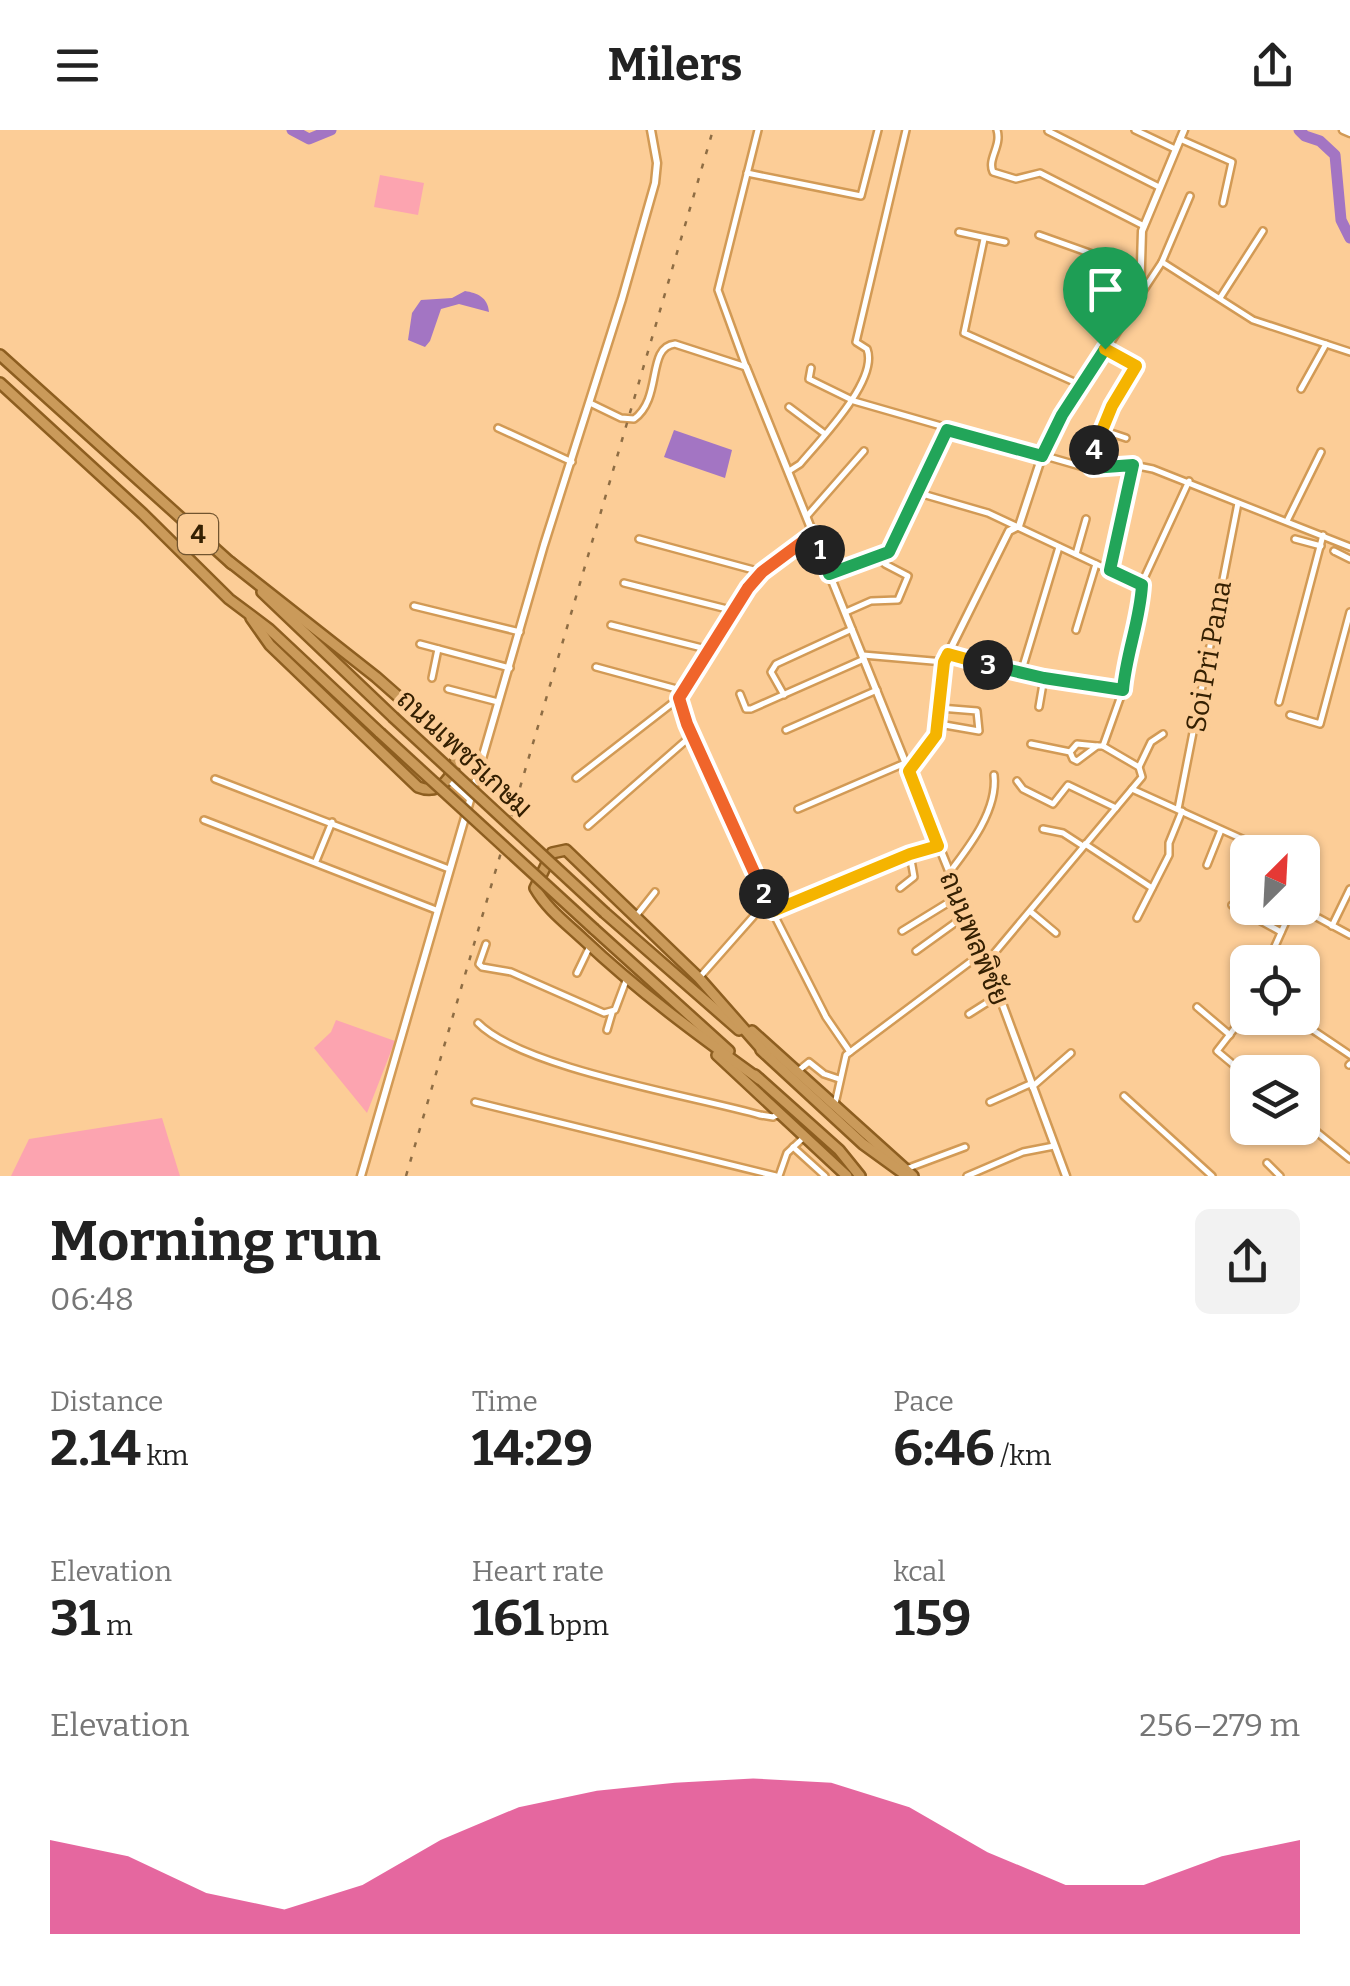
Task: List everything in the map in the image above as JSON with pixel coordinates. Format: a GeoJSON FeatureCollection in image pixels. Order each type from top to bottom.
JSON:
{"type":"FeatureCollection","features":[{"type":"Feature","properties":{"kind":"highway","name":"ถนนเพชรเกษม"},"geometry":{"type":"LineString","coordinates":[[0,355],[230,562],[605,913],[862,1144],[909,1174]]}},
{"type":"Feature","properties":{"kind":"highway","name":"ถนนเพชรเกษม"},"geometry":{"type":"LineString","coordinates":[[0,383],[251,618],[269,629],[864,1176]]}},
{"type":"Feature","properties":{"kind":"highway"},"geometry":{"type":"LineString","coordinates":[[230,562],[376,677],[451,743],[457,754],[448,779],[438,789],[418,787],[270,645],[251,618]]}},
{"type":"Feature","properties":{"kind":"highway"},"geometry":{"type":"LineString","coordinates":[[760,1079],[627,978],[543,902],[535,888],[552,853],[566,850],[698,978],[766,1054]]}},
{"type":"Feature","properties":{"kind":"highway"},"geometry":{"type":"LineString","coordinates":[[724,1006],[909,1174]]}},
{"type":"Feature","properties":{"kind":"highway"},"geometry":{"type":"LineString","coordinates":[[694,1032],[840,1174]]}},
{"type":"Feature","properties":{"kind":"highway"},"geometry":{"type":"LineString","coordinates":[[862,1144],[896,1176]]}},
{"type":"Feature","properties":{"kind":"street"},"geometry":{"type":"LineString","coordinates":[[361,1176],[469,798],[655,183],[657,163],[651,130]]}},
{"type":"Feature","properties":{"kind":"street"},"geometry":{"type":"LineString","coordinates":[[746,367],[718,290],[758,130]]}},
{"type":"Feature","properties":{"kind":"street"},"geometry":{"type":"LineString","coordinates":[[747,173],[861,196],[878,130]]}},
{"type":"Feature","properties":{"kind":"street"},"geometry":{"type":"LineString","coordinates":[[789,471],[800,464],[854,402],[870,354],[856,342],[906,130]]}},
{"type":"Feature","properties":{"kind":"street"},"geometry":{"type":"LineString","coordinates":[[997,130],[993,172],[1016,179],[1040,173],[1144,226]]}},
{"type":"Feature","properties":{"kind":"street"},"geometry":{"type":"LineString","coordinates":[[1136,130],[1175,149]]}},
{"type":"Feature","properties":{"kind":"street"},"geometry":{"type":"LineString","coordinates":[[1048,131],[1159,187]]}},
{"type":"Feature","properties":{"kind":"street"},"geometry":{"type":"LineString","coordinates":[[1140,296],[1144,226],[1182,134],[1232,162],[1223,203]]}},
{"type":"Feature","properties":{"kind":"street"},"geometry":{"type":"LineString","coordinates":[[798,809],[907,766],[925,752],[939,724],[946,658],[1009,531],[1019,526],[1042,456],[1082,385],[1162,262],[1190,196]]}},
{"type":"Feature","properties":{"kind":"street"},"geometry":{"type":"LineString","coordinates":[[1220,298],[1263,231]]}},
{"type":"Feature","properties":{"kind":"street"},"geometry":{"type":"LineString","coordinates":[[958,232],[1005,242]]}},
{"type":"Feature","properties":{"kind":"street"},"geometry":{"type":"LineString","coordinates":[[1039,235],[1140,271]]}},
{"type":"Feature","properties":{"kind":"street"},"geometry":{"type":"LineString","coordinates":[[984,239],[964,333],[1082,385]]}},
{"type":"Feature","properties":{"kind":"street"},"geometry":{"type":"LineString","coordinates":[[1162,262],[1254,320],[1350,352]]}},
{"type":"Feature","properties":{"kind":"street"},"geometry":{"type":"LineString","coordinates":[[590,403],[620,418],[634,419],[644,412],[651,399],[660,350],[666,345],[675,344],[746,367]]}},
{"type":"Feature","properties":{"kind":"street"},"geometry":{"type":"LineString","coordinates":[[1301,389],[1326,344]]}},
{"type":"Feature","properties":{"kind":"street"},"geometry":{"type":"LineString","coordinates":[[1092,468],[1094,447],[1136,366],[1105,349]]}},
{"type":"Feature","properties":{"kind":"street","name":"ถนนพลพิชัย"},"geometry":{"type":"LineString","coordinates":[[746,367],[999,995],[1064,1175]]}},
{"type":"Feature","properties":{"kind":"street"},"geometry":{"type":"LineString","coordinates":[[811,368],[809,379],[854,402],[1092,468],[1133,465],[1189,481],[1350,547]]}},
{"type":"Feature","properties":{"kind":"street"},"geometry":{"type":"LineString","coordinates":[[789,407],[825,434]]}},
{"type":"Feature","properties":{"kind":"street"},"geometry":{"type":"LineString","coordinates":[[498,428],[572,462]]}},
{"type":"Feature","properties":{"kind":"street"},"geometry":{"type":"LineString","coordinates":[[829,574],[889,552],[947,430]]}},
{"type":"Feature","properties":{"kind":"street"},"geometry":{"type":"LineString","coordinates":[[1102,430],[1126,438]]}},
{"type":"Feature","properties":{"kind":"street"},"geometry":{"type":"LineString","coordinates":[[806,516],[864,451]]}},
{"type":"Feature","properties":{"kind":"street"},"geometry":{"type":"LineString","coordinates":[[1287,520],[1321,452]]}},
{"type":"Feature","properties":{"kind":"street"},"geometry":{"type":"LineString","coordinates":[[1110,570],[1133,465]]}},
{"type":"Feature","properties":{"kind":"street"},"geometry":{"type":"LineString","coordinates":[[1070,752],[1073,760],[1080,761],[1100,746],[1123,690],[1142,585],[1189,481]]}},
{"type":"Feature","properties":{"kind":"street"},"geometry":{"type":"LineString","coordinates":[[919,494],[988,513],[1142,585]]}},
{"type":"Feature","properties":{"kind":"street","name":"Soi Pri Pana"},"geometry":{"type":"LineString","coordinates":[[1137,918],[1169,855],[1180,810],[1238,503]]}},
{"type":"Feature","properties":{"kind":"street"},"geometry":{"type":"LineString","coordinates":[[1076,554],[1086,519]]}},
{"type":"Feature","properties":{"kind":"street"},"geometry":{"type":"LineString","coordinates":[[576,778],[679,698],[762,572],[813,534]]}},
{"type":"Feature","properties":{"kind":"street"},"geometry":{"type":"LineString","coordinates":[[1280,702],[1323,535]]}},
{"type":"Feature","properties":{"kind":"street"},"geometry":{"type":"LineString","coordinates":[[638,540],[659,542],[762,572]]}},
{"type":"Feature","properties":{"kind":"street"},"geometry":{"type":"LineString","coordinates":[[1295,540],[1320,546]]}},
{"type":"Feature","properties":{"kind":"street"},"geometry":{"type":"LineString","coordinates":[[1020,673],[1058,547]]}},
{"type":"Feature","properties":{"kind":"street"},"geometry":{"type":"LineString","coordinates":[[1334,552],[1350,559]]}},
{"type":"Feature","properties":{"kind":"street"},"geometry":{"type":"LineString","coordinates":[[846,612],[871,601],[898,600],[908,576],[877,555]]}},
{"type":"Feature","properties":{"kind":"street"},"geometry":{"type":"LineString","coordinates":[[1076,630],[1096,564]]}},
{"type":"Feature","properties":{"kind":"street"},"geometry":{"type":"LineString","coordinates":[[624,583],[735,611]]}},
{"type":"Feature","properties":{"kind":"street"},"geometry":{"type":"LineString","coordinates":[[414,606],[520,632]]}},
{"type":"Feature","properties":{"kind":"street"},"geometry":{"type":"LineString","coordinates":[[1290,715],[1320,724],[1350,612]]}},
{"type":"Feature","properties":{"kind":"street"},"geometry":{"type":"LineString","coordinates":[[611,625],[712,651]]}},
{"type":"Feature","properties":{"kind":"street"},"geometry":{"type":"LineString","coordinates":[[784,695],[770,672],[776,664],[852,629]]}},
{"type":"Feature","properties":{"kind":"street"},"geometry":{"type":"LineString","coordinates":[[420,644],[510,668]]}},
{"type":"Feature","properties":{"kind":"street"},"geometry":{"type":"LineString","coordinates":[[432,678],[438,649]]}},
{"type":"Feature","properties":{"kind":"street"},"geometry":{"type":"LineString","coordinates":[[740,694],[748,710],[864,657],[946,658],[1123,690]]}},
{"type":"Feature","properties":{"kind":"street"},"geometry":{"type":"LineString","coordinates":[[596,667],[684,691]]}},
{"type":"Feature","properties":{"kind":"street"},"geometry":{"type":"LineString","coordinates":[[1039,708],[1044,678]]}},
{"type":"Feature","properties":{"kind":"street"},"geometry":{"type":"LineString","coordinates":[[448,689],[500,702]]}},
{"type":"Feature","properties":{"kind":"street"},"geometry":{"type":"LineString","coordinates":[[786,730],[877,690]]}},
{"type":"Feature","properties":{"kind":"street"},"geometry":{"type":"LineString","coordinates":[[679,698],[767,900],[826,1017],[850,1052]]}},
{"type":"Feature","properties":{"kind":"street"},"geometry":{"type":"LineString","coordinates":[[939,724],[979,731],[977,711],[940,708]]}},
{"type":"Feature","properties":{"kind":"street"},"geometry":{"type":"LineString","coordinates":[[1138,767],[1151,742],[1162,734]]}},
{"type":"Feature","properties":{"kind":"street"},"geometry":{"type":"LineString","coordinates":[[588,826],[692,735]]}},
{"type":"Feature","properties":{"kind":"street"},"geometry":{"type":"LineString","coordinates":[[1032,744],[1070,752]]}},
{"type":"Feature","properties":{"kind":"street"},"geometry":{"type":"LineString","coordinates":[[986,964],[1142,776],[1138,767],[1100,746],[1076,744],[1070,752]]}},
{"type":"Feature","properties":{"kind":"street"},"geometry":{"type":"LineString","coordinates":[[949,873],[973,840],[994,792],[994,775]]}},
{"type":"Feature","properties":{"kind":"street"},"geometry":{"type":"LineString","coordinates":[[215,779],[449,869]]}},
{"type":"Feature","properties":{"kind":"street"},"geometry":{"type":"LineString","coordinates":[[448,779],[469,798]]}},
{"type":"Feature","properties":{"kind":"street"},"geometry":{"type":"LineString","coordinates":[[1017,781],[1023,789],[1053,804],[1068,785],[1116,808]]}},
{"type":"Feature","properties":{"kind":"street"},"geometry":{"type":"LineString","coordinates":[[1132,788],[1232,835]]}},
{"type":"Feature","properties":{"kind":"street"},"geometry":{"type":"LineString","coordinates":[[204,820],[436,910]]}},
{"type":"Feature","properties":{"kind":"street"},"geometry":{"type":"LineString","coordinates":[[316,862],[332,822]]}},
{"type":"Feature","properties":{"kind":"street"},"geometry":{"type":"LineString","coordinates":[[1042,829],[1062,833],[1152,888]]}},
{"type":"Feature","properties":{"kind":"street"},"geometry":{"type":"LineString","coordinates":[[1207,865],[1221,830]]}},
{"type":"Feature","properties":{"kind":"street"},"geometry":{"type":"LineString","coordinates":[[773,911],[938,846]]}},
{"type":"Feature","properties":{"kind":"street"},"geometry":{"type":"LineString","coordinates":[[900,888],[914,877],[910,854]]}},
{"type":"Feature","properties":{"kind":"street"},"geometry":{"type":"LineString","coordinates":[[1332,926],[1350,889]]}},
{"type":"Feature","properties":{"kind":"street"},"geometry":{"type":"LineString","coordinates":[[636,916],[655,892]]}},
{"type":"Feature","properties":{"kind":"street"},"geometry":{"type":"LineString","coordinates":[[902,931],[959,896]]}},
{"type":"Feature","properties":{"kind":"street"},"geometry":{"type":"LineString","coordinates":[[698,978],[767,900]]}},
{"type":"Feature","properties":{"kind":"street"},"geometry":{"type":"LineString","coordinates":[[1030,912],[1056,934]]}},
{"type":"Feature","properties":{"kind":"street"},"geometry":{"type":"LineString","coordinates":[[916,951],[966,915]]}},
{"type":"Feature","properties":{"kind":"street"},"geometry":{"type":"LineString","coordinates":[[1320,919],[1350,935]]}},
{"type":"Feature","properties":{"kind":"street"},"geometry":{"type":"LineString","coordinates":[[1268,925],[1281,932]]}},
{"type":"Feature","properties":{"kind":"street"},"geometry":{"type":"LineString","coordinates":[[1275,945],[1284,925]]}},
{"type":"Feature","properties":{"kind":"street"},"geometry":{"type":"LineString","coordinates":[[486,944],[479,964],[482,968],[511,972],[604,1013],[612,1013]]}},
{"type":"Feature","properties":{"kind":"street"},"geometry":{"type":"LineString","coordinates":[[577,973],[590,946]]}},
{"type":"Feature","properties":{"kind":"street"},"geometry":{"type":"LineString","coordinates":[[835,1104],[844,1059],[850,1052],[982,953]]}},
{"type":"Feature","properties":{"kind":"street"},"geometry":{"type":"LineString","coordinates":[[607,1030],[627,978]]}},
{"type":"Feature","properties":{"kind":"street"},"geometry":{"type":"LineString","coordinates":[[969,1014],[999,995]]}},
{"type":"Feature","properties":{"kind":"street"},"geometry":{"type":"LineString","coordinates":[[1198,1007],[1230,1035],[1217,1051],[1230,1062]]}},
{"type":"Feature","properties":{"kind":"street"},"geometry":{"type":"LineString","coordinates":[[478,1023],[498,1038],[550,1060],[768,1117],[780,1114]]}},
{"type":"Feature","properties":{"kind":"street"},"geometry":{"type":"LineString","coordinates":[[1320,1035],[1350,1055]]}},
{"type":"Feature","properties":{"kind":"street"},"geometry":{"type":"LineString","coordinates":[[990,1102],[1031,1086],[1071,1053]]}},
{"type":"Feature","properties":{"kind":"street"},"geometry":{"type":"LineString","coordinates":[[798,1071],[809,1062],[824,1074],[839,1079]]}},
{"type":"Feature","properties":{"kind":"street"},"geometry":{"type":"LineString","coordinates":[[1124,1096],[1212,1176]]}},
{"type":"Feature","properties":{"kind":"street"},"geometry":{"type":"LineString","coordinates":[[474,1102],[777,1176],[787,1154],[805,1136]]}},
{"type":"Feature","properties":{"kind":"street"},"geometry":{"type":"LineString","coordinates":[[1320,1135],[1350,1159]]}},
{"type":"Feature","properties":{"kind":"street"},"geometry":{"type":"LineString","coordinates":[[967,1176],[1022,1152],[1054,1146]]}},
{"type":"Feature","properties":{"kind":"street"},"geometry":{"type":"LineString","coordinates":[[909,1174],[965,1147]]}},
{"type":"Feature","properties":{"kind":"street"},"geometry":{"type":"LineString","coordinates":[[793,1148],[825,1176]]}},
{"type":"Feature","properties":{"kind":"street"},"geometry":{"type":"LineString","coordinates":[[1267,1162],[1280,1176]]}},
{"type":"Feature","properties":{"kind":"shaded area"},"geometry":{"type":"Polygon","coordinates":[[[380,175],[424,183],[418,215],[374,207],[380,175]]]}},
{"type":"Feature","properties":{"kind":"shaded area"},"geometry":{"type":"Polygon","coordinates":[[[465,291],[481,297],[489,312],[459,304],[441,309],[425,347],[408,340],[412,313],[421,300],[452,298],[465,291]]]}},
{"type":"Feature","properties":{"kind":"shaded area"},"geometry":{"type":"Polygon","coordinates":[[[674,430],[732,450],[725,478],[664,457],[674,430]]]}},
{"type":"Feature","properties":{"kind":"shaded area"},"geometry":{"type":"Polygon","coordinates":[[[336,1020],[395,1041],[367,1113],[314,1048],[331,1032],[336,1020]]]}},
{"type":"Feature","properties":{"kind":"shaded area"},"geometry":{"type":"Polygon","coordinates":[[[162,1118],[180,1176],[11,1176],[29,1139],[162,1118]]]}},
{"type":"Feature","properties":{"kind":"waterway"},"geometry":{"type":"LineString","coordinates":[[292,130],[309,139],[331,130]]}},
{"type":"Feature","properties":{"kind":"waterway"},"geometry":{"type":"LineString","coordinates":[[1299,130],[1335,155],[1341,220],[1350,238]]}},
{"type":"Feature","properties":{"kind":"railway"},"geometry":{"type":"LineString","coordinates":[[406,1176],[713,130]]}},
{"type":"Feature","properties":{"kind":"route"},"geometry":{"type":"LineString","coordinates":[[1105,349],[1136,366],[1094,447],[1092,468],[1133,465],[1110,570],[1142,585],[1123,690],[1044,678],[948,654],[936,735],[909,771],[938,846],[773,911],[687,724],[679,698],[762,572],[813,534],[829,574],[889,552],[947,430],[1042,456],[1062,415],[1105,349]]}}]}
